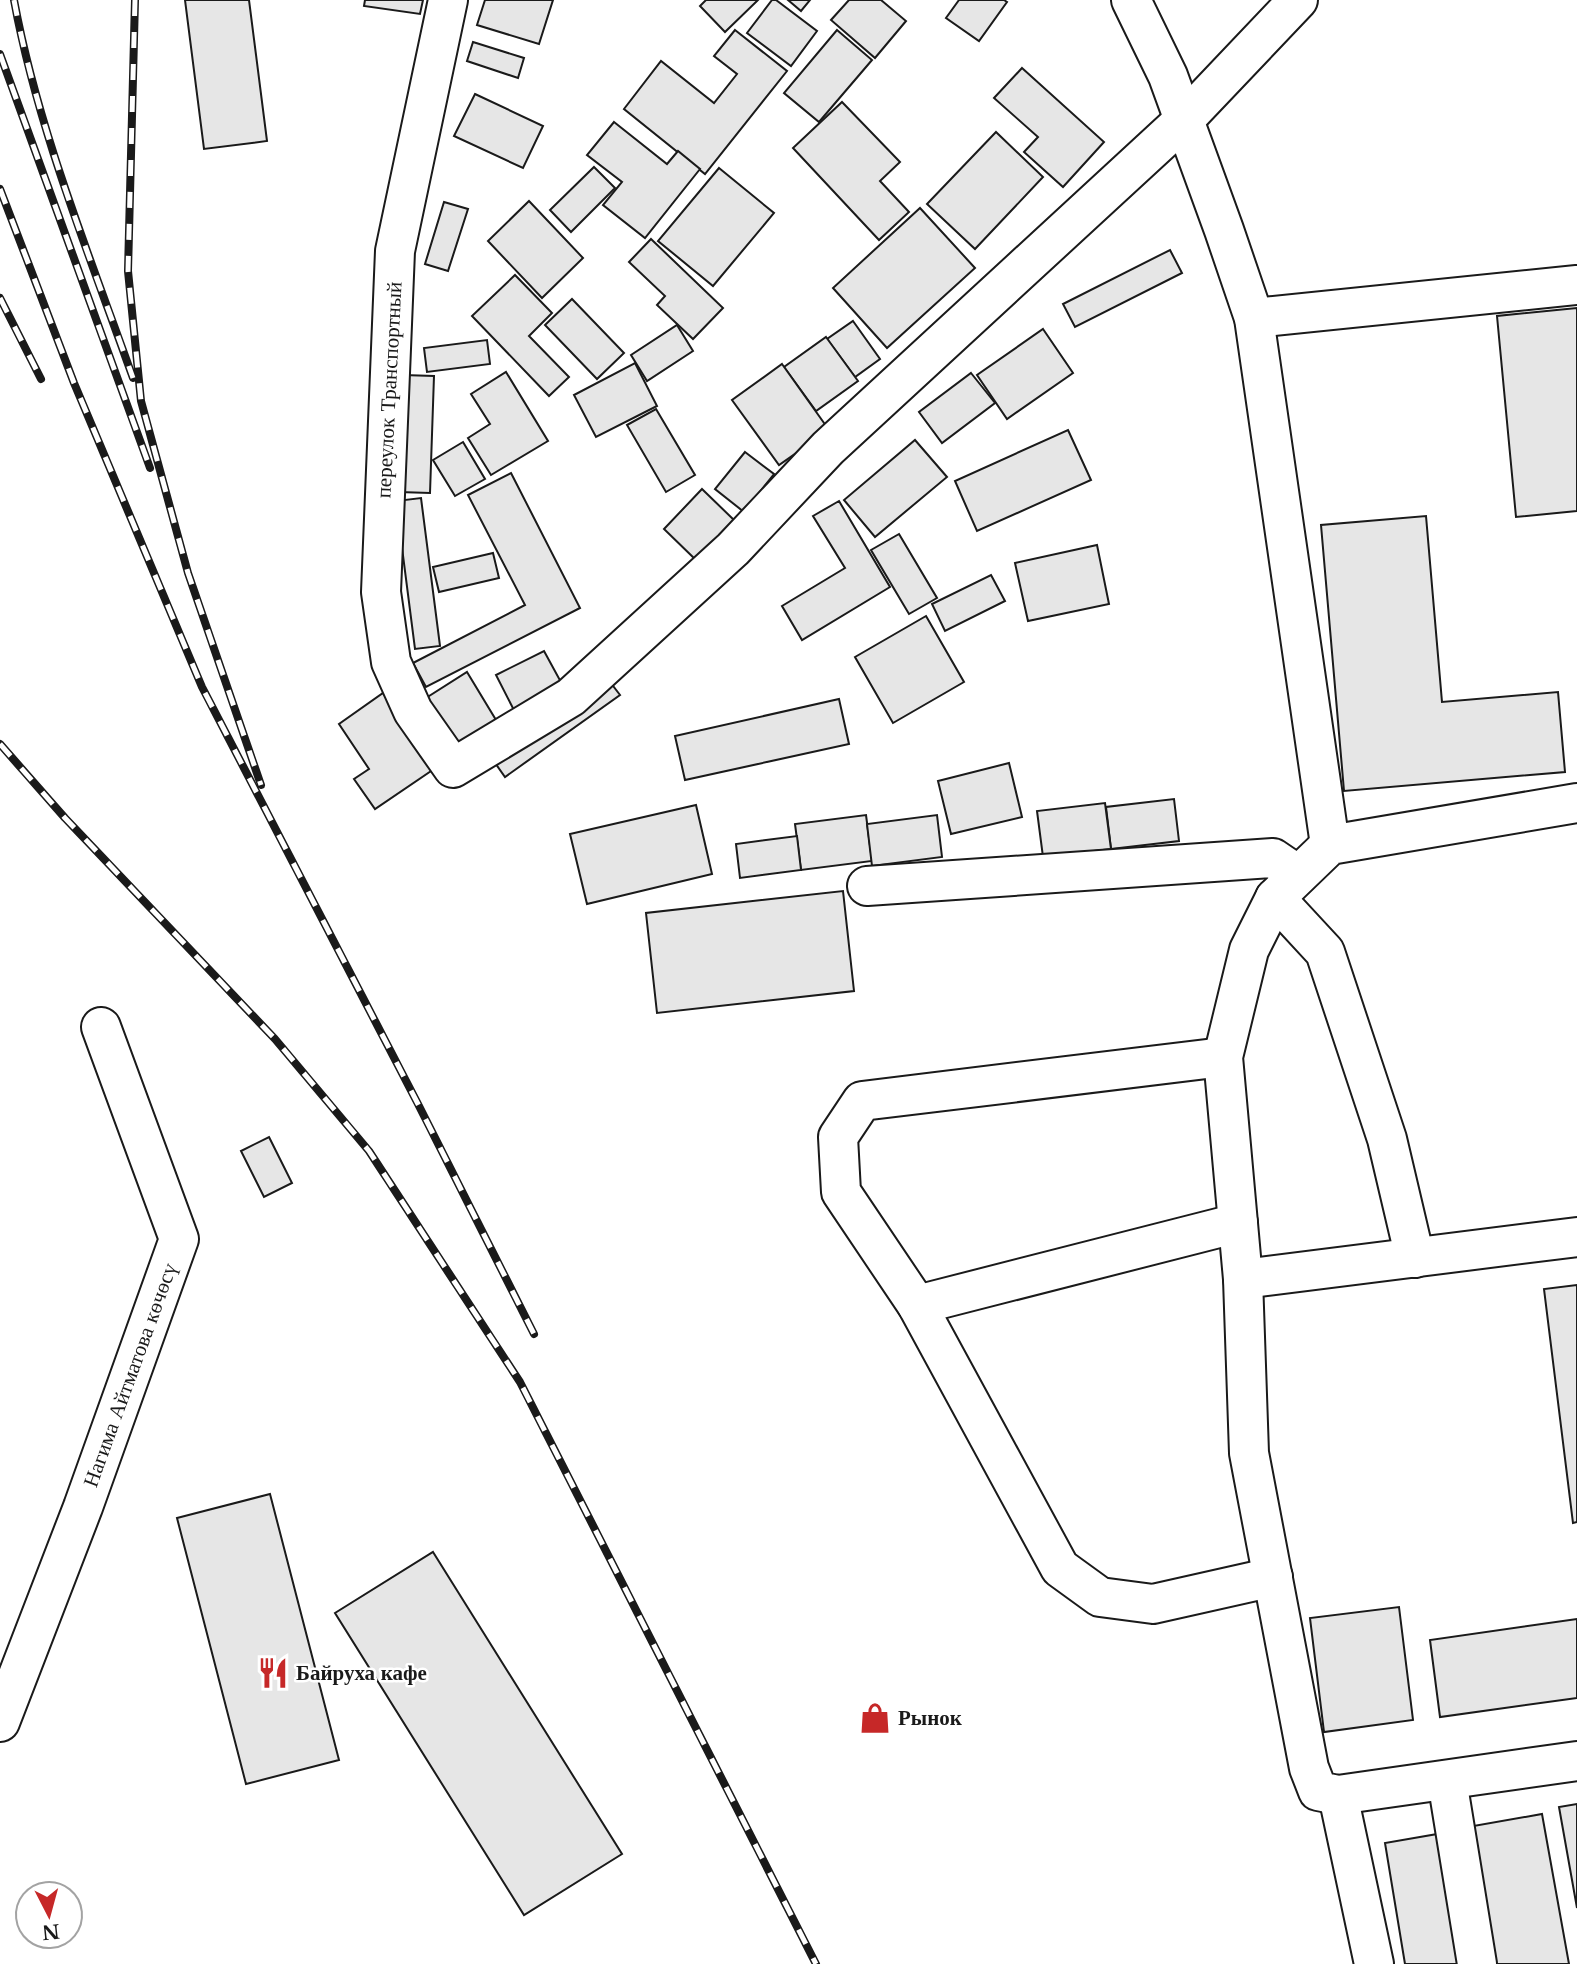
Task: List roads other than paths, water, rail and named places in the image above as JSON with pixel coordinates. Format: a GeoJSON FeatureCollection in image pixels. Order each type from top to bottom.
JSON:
{"type":"FeatureCollection","features":[{"type":"Feature","properties":{"kind":"street","name":"переулок Транспортный"},"geometry":{"type":"LineString","coordinates":[[448,0],[396,251],[380,592],[391,662],[413,712],[453,768],[571,698],[733,549],[828,448],[1185,119]]}},
{"type":"Feature","properties":{"kind":"street"},"geometry":{"type":"LineString","coordinates":[[1131,0],[1168,75],[1254,318],[1329,845]]}},
{"type":"Feature","properties":{"kind":"street"},"geometry":{"type":"LineString","coordinates":[[1185,119],[1298,0]]}},
{"type":"Feature","properties":{"kind":"street"},"geometry":{"type":"LineString","coordinates":[[1254,318],[1577,285]]}},
{"type":"Feature","properties":{"kind":"street"},"geometry":{"type":"LineString","coordinates":[[1577,803],[1329,845],[1287,886],[1249,950],[1223,1057],[1243,1279],[1250,1453],[1309,1768],[1318,1791],[1338,1795],[1577,1761]]}},
{"type":"Feature","properties":{"kind":"street"},"geometry":{"type":"LineString","coordinates":[[867,886],[1273,858],[1325,952],[1387,1139],[1415,1258]]}},
{"type":"Feature","properties":{"kind":"street","name":"Нагима Айтматова көчөсү"},"geometry":{"type":"LineString","coordinates":[[0,1722],[83,1507],[179,1239],[101,1027]]}},
{"type":"Feature","properties":{"kind":"street"},"geometry":{"type":"LineString","coordinates":[[1223,1057],[862,1101],[838,1137],[841,1192],[917,1305],[1059,1568],[1100,1597],[1153,1604],[1273,1577]]}},
{"type":"Feature","properties":{"kind":"street"},"geometry":{"type":"LineString","coordinates":[[917,1305],[1238,1223]]}},
{"type":"Feature","properties":{"kind":"street"},"geometry":{"type":"LineString","coordinates":[[1243,1279],[1577,1237]]}},
{"type":"Feature","properties":{"kind":"street"},"geometry":{"type":"LineString","coordinates":[[1447,1780],[1477,1964]]}},
{"type":"Feature","properties":{"kind":"street"},"geometry":{"type":"LineString","coordinates":[[1338,1795],[1374,1964]]}},
{"type":"Feature","properties":{"kind":"railway"},"geometry":{"type":"LineString","coordinates":[[14,0],[24,48],[51,144],[133,378]]}},
{"type":"Feature","properties":{"kind":"railway"},"geometry":{"type":"LineString","coordinates":[[135,0],[128,271],[141,401],[188,573],[261,785]]}},
{"type":"Feature","properties":{"kind":"railway"},"geometry":{"type":"LineString","coordinates":[[0,54],[150,468]]}},
{"type":"Feature","properties":{"kind":"railway"},"geometry":{"type":"LineString","coordinates":[[0,189],[74,383],[202,687],[534,1334]]}},
{"type":"Feature","properties":{"kind":"railway"},"geometry":{"type":"LineString","coordinates":[[0,298],[41,379]]}},
{"type":"Feature","properties":{"kind":"railway"},"geometry":{"type":"LineString","coordinates":[[0,744],[65,818],[275,1039],[369,1151],[520,1382],[816,1964]]}},
{"type":"Feature","properties":{"kind":"place","name":"Байруха кафе"},"geometry":{"type":"Point","coordinates":[273,1673]}},
{"type":"Feature","properties":{"kind":"place","name":"Рынок"},"geometry":{"type":"Point","coordinates":[875,1718]}}]}
